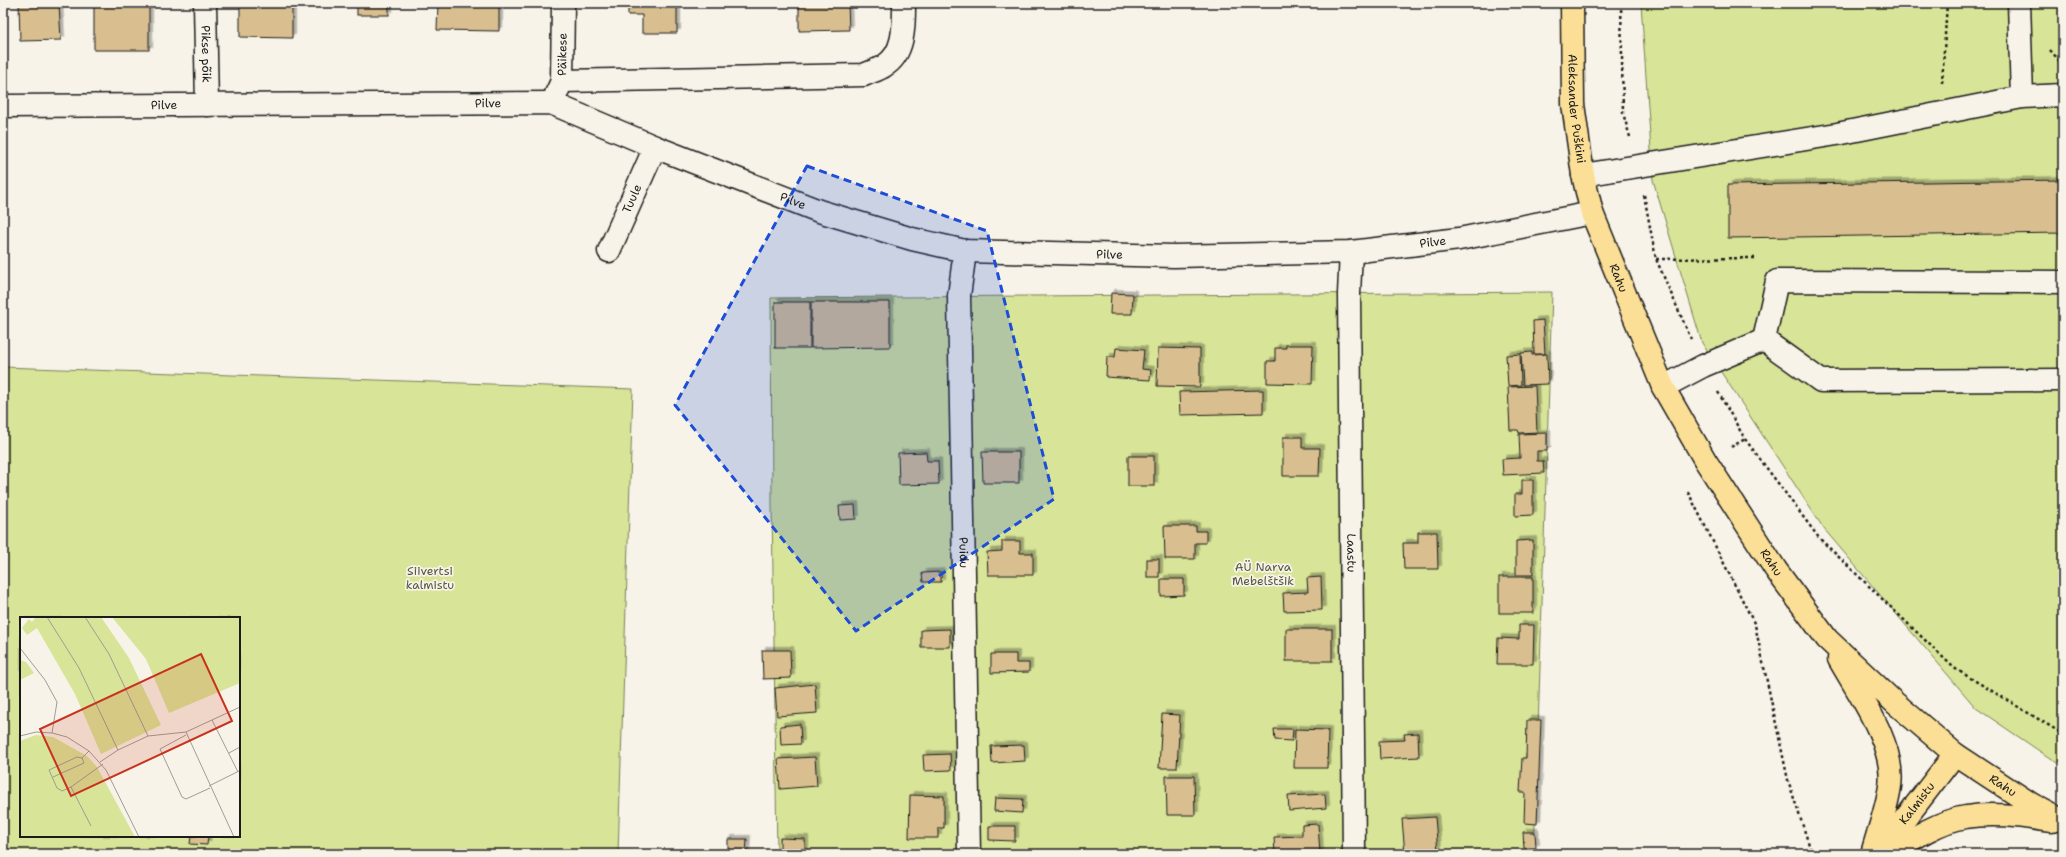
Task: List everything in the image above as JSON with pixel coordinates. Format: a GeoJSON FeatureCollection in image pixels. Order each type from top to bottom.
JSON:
{"type":"FeatureCollection","features":[{"type":"Feature","properties":{"kind":"main road","name":"Aleksander Puškini"},"geometry":{"type":"LineString","coordinates":[[1572,3],[1573,104],[1583,175],[1592,213]]}},
{"type":"Feature","properties":{"kind":"main road","name":"Rahu"},"geometry":{"type":"LineString","coordinates":[[1592,213],[1663,386],[1705,460],[1776,570],[1827,639],[1895,703],[1955,754],[2030,804],[2063,822]]}},
{"type":"Feature","properties":{"kind":"main road"},"geometry":{"type":"LineString","coordinates":[[1827,639],[1874,723],[1889,758],[1890,785],[1872,854]]}},
{"type":"Feature","properties":{"kind":"main road","name":"Kalmistu"},"geometry":{"type":"LineString","coordinates":[[1878,854],[1955,754]]}},
{"type":"Feature","properties":{"kind":"main road"},"geometry":{"type":"LineString","coordinates":[[1889,854],[1924,832],[1965,817],[2010,815],[2063,822]]}},
{"type":"Feature","properties":{"kind":"street","name":"Pikse põik"},"geometry":{"type":"LineString","coordinates":[[205,3],[207,105]]}},
{"type":"Feature","properties":{"kind":"street","name":"Päikese"},"geometry":{"type":"LineString","coordinates":[[550,104],[562,81],[563,3]]}},
{"type":"Feature","properties":{"kind":"street"},"geometry":{"type":"LineString","coordinates":[[562,81],[864,75],[886,66],[899,50],[904,25],[904,3]]}},
{"type":"Feature","properties":{"kind":"street"},"geometry":{"type":"LineString","coordinates":[[2019,3],[2022,97]]}},
{"type":"Feature","properties":{"kind":"street"},"geometry":{"type":"LineString","coordinates":[[1583,175],[1837,134],[2022,97],[2063,95]]}},
{"type":"Feature","properties":{"kind":"street","name":"Pilve"},"geometry":{"type":"LineString","coordinates":[[3,106],[550,104],[819,211],[912,239],[966,251],[1174,256],[1351,252],[1459,239],[1592,213]]}},
{"type":"Feature","properties":{"kind":"street","name":"Tuule"},"geometry":{"type":"LineString","coordinates":[[609,251],[655,147]]}},
{"type":"Feature","properties":{"kind":"street","name":"Puidu"},"geometry":{"type":"LineString","coordinates":[[966,251],[959,296],[969,854]]}},
{"type":"Feature","properties":{"kind":"street","name":"Laastu"},"geometry":{"type":"LineString","coordinates":[[1351,252],[1349,294],[1354,854]]}},
{"type":"Feature","properties":{"kind":"street"},"geometry":{"type":"LineString","coordinates":[[1764,340],[1777,281],[2063,282]]}},
{"type":"Feature","properties":{"kind":"street"},"geometry":{"type":"LineString","coordinates":[[1663,386],[1703,366],[1764,340]]}},
{"type":"Feature","properties":{"kind":"street"},"geometry":{"type":"LineString","coordinates":[[1764,340],[1821,381],[2063,380]]}},
{"type":"Feature","properties":{"kind":"path"},"geometry":{"type":"LineString","coordinates":[[1621,3],[1623,113],[1638,166],[1656,259],[1703,366],[1745,439],[1819,538],[1954,668],[2063,734]]}},
{"type":"Feature","properties":{"kind":"path"},"geometry":{"type":"LineString","coordinates":[[1940,114],[1947,3]]}},
{"type":"Feature","properties":{"kind":"path"},"geometry":{"type":"LineString","coordinates":[[2049,48],[2063,65]]}},
{"type":"Feature","properties":{"kind":"path"},"geometry":{"type":"LineString","coordinates":[[1705,460],[1745,439]]}},
{"type":"Feature","properties":{"kind":"path"},"geometry":{"type":"LineString","coordinates":[[1688,491],[1755,625],[1788,780],[1812,854]]}},
{"type":"Feature","properties":{"kind":"highlighted area"},"geometry":{"type":"Polygon","coordinates":[[[807,166],[987,231],[1054,499],[856,631],[675,405],[807,166]]]}},
{"type":"Feature","properties":{"kind":"green space"},"geometry":{"type":"Polygon","coordinates":[[[1641,3],[2063,3],[2063,767],[1976,708],[1824,529],[1702,343],[1653,180],[1641,3]]]}},
{"type":"Feature","properties":{"kind":"green space","name":"AÜ Narva Mebelštšik"},"geometry":{"type":"Polygon","coordinates":[[[1552,292],[1534,854],[777,854],[772,504],[771,298],[1552,292]]]}},
{"type":"Feature","properties":{"kind":"green space","name":"Siivertsi kalmistu"},"geometry":{"type":"Polygon","coordinates":[[[3,367],[633,389],[618,854],[3,854],[3,367]]]}},
{"type":"Feature","properties":{"kind":"building"},"geometry":{"type":"Polygon","coordinates":[[[19,3],[59,3],[61,40],[20,41],[19,3]]]}},
{"type":"Feature","properties":{"kind":"building"},"geometry":{"type":"Polygon","coordinates":[[[94,3],[149,3],[149,50],[94,50],[94,3]]]}},
{"type":"Feature","properties":{"kind":"building"},"geometry":{"type":"Polygon","coordinates":[[[240,3],[292,3],[292,38],[240,37],[240,3]]]}},
{"type":"Feature","properties":{"kind":"building"},"geometry":{"type":"Polygon","coordinates":[[[357,3],[389,3],[389,15],[357,15],[357,3]]]}},
{"type":"Feature","properties":{"kind":"building"},"geometry":{"type":"Polygon","coordinates":[[[438,3],[499,4],[499,31],[437,30],[438,3]]]}},
{"type":"Feature","properties":{"kind":"building"},"geometry":{"type":"Polygon","coordinates":[[[628,3],[677,3],[677,33],[642,33],[642,15],[628,15],[628,3]]]}},
{"type":"Feature","properties":{"kind":"building"},"geometry":{"type":"Polygon","coordinates":[[[799,3],[848,3],[849,30],[799,31],[799,3]]]}},
{"type":"Feature","properties":{"kind":"building"},"geometry":{"type":"Polygon","coordinates":[[[2063,180],[2063,233],[1728,238],[1728,185],[2063,180]]]}},
{"type":"Feature","properties":{"kind":"building"},"geometry":{"type":"Polygon","coordinates":[[[1111,293],[1133,294],[1132,314],[1110,314],[1111,293]]]}},
{"type":"Feature","properties":{"kind":"building"},"geometry":{"type":"Polygon","coordinates":[[[775,302],[810,302],[810,348],[775,348],[775,302]]]}},
{"type":"Feature","properties":{"kind":"building"},"geometry":{"type":"Polygon","coordinates":[[[811,302],[890,302],[890,347],[811,348],[811,302]]]}},
{"type":"Feature","properties":{"kind":"building"},"geometry":{"type":"Polygon","coordinates":[[[1543,320],[1545,354],[1534,354],[1533,321],[1543,320]]]}},
{"type":"Feature","properties":{"kind":"building"},"geometry":{"type":"Polygon","coordinates":[[[1286,345],[1313,345],[1312,384],[1267,383],[1267,361],[1275,361],[1275,348],[1286,348],[1286,345]]]}},
{"type":"Feature","properties":{"kind":"building"},"geometry":{"type":"Polygon","coordinates":[[[1116,348],[1144,350],[1142,369],[1151,370],[1150,380],[1106,377],[1107,357],[1115,357],[1116,348]]]}},
{"type":"Feature","properties":{"kind":"building"},"geometry":{"type":"Polygon","coordinates":[[[1158,348],[1200,349],[1200,387],[1157,386],[1158,348]]]}},
{"type":"Feature","properties":{"kind":"building"},"geometry":{"type":"Polygon","coordinates":[[[1532,352],[1532,355],[1547,354],[1548,384],[1523,385],[1521,353],[1532,352]]]}},
{"type":"Feature","properties":{"kind":"building"},"geometry":{"type":"Polygon","coordinates":[[[1520,354],[1521,385],[1508,386],[1506,355],[1520,354]]]}},
{"type":"Feature","properties":{"kind":"building"},"geometry":{"type":"Polygon","coordinates":[[[1535,386],[1537,432],[1519,433],[1518,430],[1510,430],[1508,387],[1535,386]]]}},
{"type":"Feature","properties":{"kind":"building"},"geometry":{"type":"Polygon","coordinates":[[[1263,390],[1263,413],[1180,415],[1179,392],[1263,390]]]}},
{"type":"Feature","properties":{"kind":"building"},"geometry":{"type":"Polygon","coordinates":[[[1547,433],[1547,451],[1537,451],[1537,461],[1543,461],[1544,473],[1503,475],[1502,459],[1520,458],[1519,434],[1547,433]]]}},
{"type":"Feature","properties":{"kind":"building"},"geometry":{"type":"Polygon","coordinates":[[[1283,437],[1302,437],[1302,448],[1320,448],[1319,476],[1283,476],[1283,437]]]}},
{"type":"Feature","properties":{"kind":"building"},"geometry":{"type":"Polygon","coordinates":[[[926,452],[927,461],[938,461],[939,484],[899,485],[898,453],[926,452]]]}},
{"type":"Feature","properties":{"kind":"building"},"geometry":{"type":"Polygon","coordinates":[[[982,452],[1019,452],[1019,483],[983,483],[982,452]]]}},
{"type":"Feature","properties":{"kind":"building"},"geometry":{"type":"Polygon","coordinates":[[[1128,456],[1154,456],[1154,486],[1128,486],[1128,456]]]}},
{"type":"Feature","properties":{"kind":"building"},"geometry":{"type":"Polygon","coordinates":[[[1522,480],[1533,480],[1533,515],[1515,516],[1515,494],[1522,494],[1522,480]]]}},
{"type":"Feature","properties":{"kind":"building"},"geometry":{"type":"Polygon","coordinates":[[[855,505],[856,519],[840,520],[839,506],[855,505]]]}},
{"type":"Feature","properties":{"kind":"building"},"geometry":{"type":"Polygon","coordinates":[[[1164,526],[1196,526],[1196,531],[1206,531],[1206,543],[1195,543],[1195,559],[1165,559],[1164,526]]]}},
{"type":"Feature","properties":{"kind":"building"},"geometry":{"type":"Polygon","coordinates":[[[1418,532],[1437,532],[1438,569],[1404,569],[1403,543],[1418,543],[1418,532]]]}},
{"type":"Feature","properties":{"kind":"building"},"geometry":{"type":"Polygon","coordinates":[[[1533,540],[1533,575],[1516,575],[1516,541],[1533,540]]]}},
{"type":"Feature","properties":{"kind":"building"},"geometry":{"type":"Polygon","coordinates":[[[1002,541],[1020,541],[1020,553],[1033,553],[1033,575],[988,575],[987,552],[1002,551],[1002,541]]]}},
{"type":"Feature","properties":{"kind":"building"},"geometry":{"type":"Polygon","coordinates":[[[1147,559],[1159,559],[1159,577],[1147,577],[1147,559]]]}},
{"type":"Feature","properties":{"kind":"building"},"geometry":{"type":"Polygon","coordinates":[[[941,572],[941,582],[923,582],[922,573],[941,572]]]}},
{"type":"Feature","properties":{"kind":"building"},"geometry":{"type":"Polygon","coordinates":[[[1321,577],[1322,610],[1284,611],[1283,593],[1308,592],[1307,578],[1321,577]]]}},
{"type":"Feature","properties":{"kind":"building"},"geometry":{"type":"Polygon","coordinates":[[[1499,577],[1533,577],[1533,613],[1499,613],[1499,577]]]}},
{"type":"Feature","properties":{"kind":"building"},"geometry":{"type":"Polygon","coordinates":[[[1161,579],[1184,579],[1184,595],[1161,596],[1161,579]]]}},
{"type":"Feature","properties":{"kind":"building"},"geometry":{"type":"Polygon","coordinates":[[[1519,625],[1534,625],[1533,664],[1497,664],[1498,638],[1519,639],[1519,625]]]}},
{"type":"Feature","properties":{"kind":"building"},"geometry":{"type":"Polygon","coordinates":[[[950,629],[950,647],[921,647],[921,630],[950,629]]]}},
{"type":"Feature","properties":{"kind":"building"},"geometry":{"type":"Polygon","coordinates":[[[1286,629],[1332,629],[1332,661],[1286,661],[1286,629]]]}},
{"type":"Feature","properties":{"kind":"building"},"geometry":{"type":"Polygon","coordinates":[[[762,650],[790,650],[791,678],[763,679],[762,650]]]}},
{"type":"Feature","properties":{"kind":"building"},"geometry":{"type":"Polygon","coordinates":[[[991,654],[1016,654],[1016,663],[1029,663],[1029,672],[991,673],[991,654]]]}},
{"type":"Feature","properties":{"kind":"building"},"geometry":{"type":"Polygon","coordinates":[[[815,684],[817,713],[777,716],[775,688],[815,684]]]}},
{"type":"Feature","properties":{"kind":"building"},"geometry":{"type":"Polygon","coordinates":[[[1162,714],[1180,715],[1177,768],[1159,768],[1162,714]]]}},
{"type":"Feature","properties":{"kind":"building"},"geometry":{"type":"Polygon","coordinates":[[[1527,720],[1541,720],[1537,824],[1524,823],[1525,792],[1520,792],[1522,758],[1526,758],[1527,720]]]}},
{"type":"Feature","properties":{"kind":"building"},"geometry":{"type":"Polygon","coordinates":[[[800,724],[801,744],[781,745],[780,726],[800,724]]]}},
{"type":"Feature","properties":{"kind":"building"},"geometry":{"type":"Polygon","coordinates":[[[1274,729],[1293,729],[1292,741],[1275,740],[1274,729]]]}},
{"type":"Feature","properties":{"kind":"building"},"geometry":{"type":"Polygon","coordinates":[[[1295,729],[1328,730],[1327,768],[1294,768],[1295,729]]]}},
{"type":"Feature","properties":{"kind":"building"},"geometry":{"type":"Polygon","coordinates":[[[1418,733],[1419,757],[1380,759],[1379,741],[1405,740],[1404,734],[1418,733]]]}},
{"type":"Feature","properties":{"kind":"building"},"geometry":{"type":"Polygon","coordinates":[[[1024,745],[1025,761],[992,763],[991,746],[1024,745]]]}},
{"type":"Feature","properties":{"kind":"building"},"geometry":{"type":"Polygon","coordinates":[[[950,754],[951,770],[924,771],[923,755],[950,754]]]}},
{"type":"Feature","properties":{"kind":"building"},"geometry":{"type":"Polygon","coordinates":[[[815,757],[817,786],[780,789],[778,759],[815,757]]]}},
{"type":"Feature","properties":{"kind":"building"},"geometry":{"type":"Polygon","coordinates":[[[1166,776],[1194,776],[1195,815],[1167,815],[1166,776]]]}},
{"type":"Feature","properties":{"kind":"building"},"geometry":{"type":"Polygon","coordinates":[[[1325,794],[1326,808],[1289,811],[1288,796],[1325,794]]]}},
{"type":"Feature","properties":{"kind":"building"},"geometry":{"type":"Polygon","coordinates":[[[910,795],[944,796],[944,828],[938,828],[938,838],[909,838],[910,795]]]}},
{"type":"Feature","properties":{"kind":"building"},"geometry":{"type":"Polygon","coordinates":[[[995,798],[1023,799],[1022,813],[994,811],[995,798]]]}},
{"type":"Feature","properties":{"kind":"building"},"geometry":{"type":"Polygon","coordinates":[[[1435,817],[1438,852],[1405,854],[1402,819],[1435,817]]]}},
{"type":"Feature","properties":{"kind":"building"},"geometry":{"type":"Polygon","coordinates":[[[1318,824],[1320,854],[1275,854],[1274,837],[1302,836],[1302,825],[1318,824]]]}},
{"type":"Feature","properties":{"kind":"building"},"geometry":{"type":"Polygon","coordinates":[[[989,826],[1015,826],[1015,841],[989,840],[989,826]]]}},
{"type":"Feature","properties":{"kind":"building"},"geometry":{"type":"Polygon","coordinates":[[[1523,832],[1535,832],[1536,848],[1524,848],[1523,832]]]}},
{"type":"Feature","properties":{"kind":"building"},"geometry":{"type":"Polygon","coordinates":[[[191,837],[208,837],[207,845],[190,844],[191,837]]]}},
{"type":"Feature","properties":{"kind":"building"},"geometry":{"type":"Polygon","coordinates":[[[780,838],[805,839],[805,854],[780,854],[780,838]]]}},
{"type":"Feature","properties":{"kind":"building"},"geometry":{"type":"Polygon","coordinates":[[[728,839],[747,839],[746,854],[728,854],[728,839]]]}}]}
